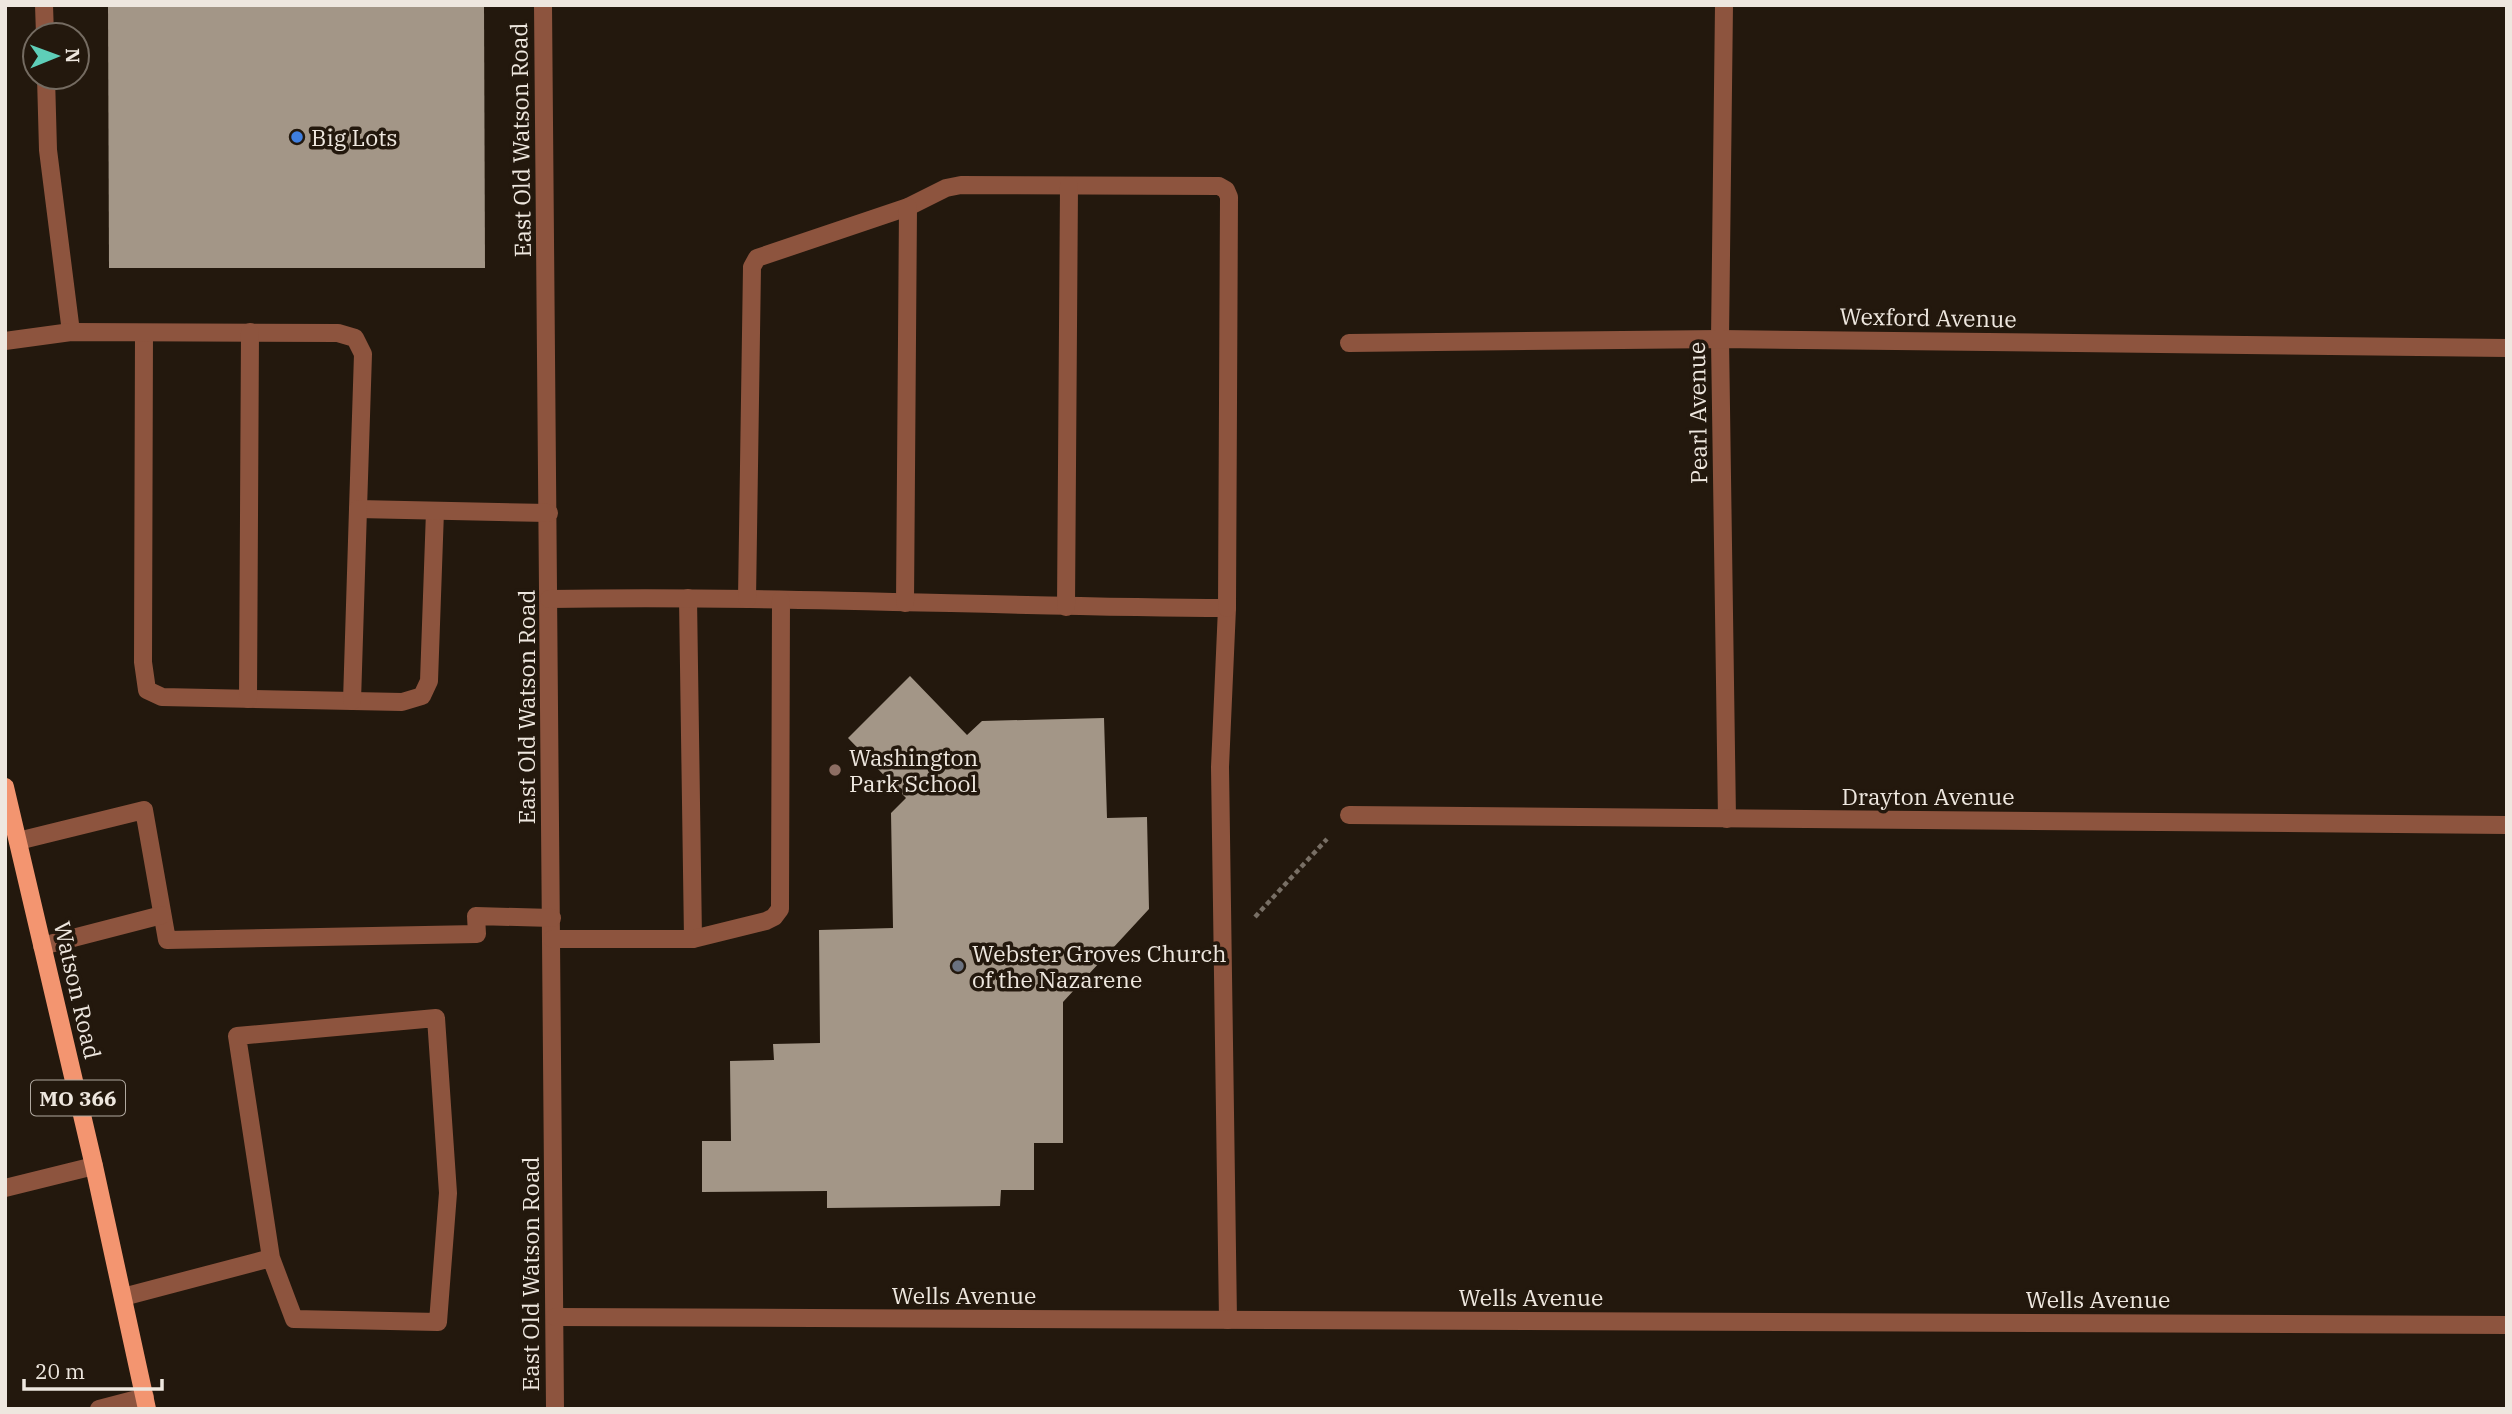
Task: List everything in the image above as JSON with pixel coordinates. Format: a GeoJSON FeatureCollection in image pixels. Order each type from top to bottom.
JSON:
{"type":"FeatureCollection","features":[{"type":"Feature","properties":{"kind":"main road","name":"Watson Road"},"geometry":{"type":"LineString","coordinates":[[5,787],[94,1166],[146,1403]]}},
{"type":"Feature","properties":{"kind":"street","name":"East Old Watson Road"},"geometry":{"type":"LineString","coordinates":[[543,5],[555,1409]]}},
{"type":"Feature","properties":{"kind":"street","name":"Pearl Avenue"},"geometry":{"type":"LineString","coordinates":[[1724,5],[1720,339],[1727,819]]}},
{"type":"Feature","properties":{"kind":"street"},"geometry":{"type":"LineString","coordinates":[[46,91],[48,150],[71,332]]}},
{"type":"Feature","properties":{"kind":"street"},"geometry":{"type":"LineString","coordinates":[[1066,607],[1069,186]]}},
{"type":"Feature","properties":{"kind":"street"},"geometry":{"type":"LineString","coordinates":[[747,599],[752,267],[757,258],[908,208],[946,188],[1219,186],[1226,190],[1229,197],[1227,608],[1220,767],[1228,1320]]}},
{"type":"Feature","properties":{"kind":"street"},"geometry":{"type":"LineString","coordinates":[[905,603],[908,208]]}},
{"type":"Feature","properties":{"kind":"street"},"geometry":{"type":"LineString","coordinates":[[5,341],[71,332],[338,333],[355,338],[363,354],[352,701]]}},
{"type":"Feature","properties":{"kind":"street"},"geometry":{"type":"LineString","coordinates":[[248,699],[250,332]]}},
{"type":"Feature","properties":{"kind":"street"},"geometry":{"type":"LineString","coordinates":[[144,333],[143,662],[147,690],[162,697],[248,699],[402,702],[422,696],[429,681],[435,511]]}},
{"type":"Feature","properties":{"kind":"street","name":"Wexford Avenue"},"geometry":{"type":"LineString","coordinates":[[1349,343],[1720,339],[2507,348]]}},
{"type":"Feature","properties":{"kind":"street"},"geometry":{"type":"LineString","coordinates":[[358,509],[549,513]]}},
{"type":"Feature","properties":{"kind":"street"},"geometry":{"type":"LineString","coordinates":[[550,599],[688,598],[1227,608]]}},
{"type":"Feature","properties":{"kind":"street"},"geometry":{"type":"LineString","coordinates":[[688,598],[693,939]]}},
{"type":"Feature","properties":{"kind":"street"},"geometry":{"type":"LineString","coordinates":[[552,939],[693,939],[766,921],[774,917],[780,909],[781,600]]}},
{"type":"Feature","properties":{"kind":"street"},"geometry":{"type":"LineString","coordinates":[[18,841],[144,810],[167,940],[477,934],[476,916],[552,918]]}},
{"type":"Feature","properties":{"kind":"street","name":"Drayton Avenue"},"geometry":{"type":"LineString","coordinates":[[1349,815],[2507,825]]}},
{"type":"Feature","properties":{"kind":"street"},"geometry":{"type":"LineString","coordinates":[[43,946],[162,915]]}},
{"type":"Feature","properties":{"kind":"street"},"geometry":{"type":"LineString","coordinates":[[436,1018],[448,1193],[438,1322],[294,1319],[271,1258],[237,1035],[436,1018]]}},
{"type":"Feature","properties":{"kind":"street"},"geometry":{"type":"LineString","coordinates":[[5,1188],[94,1166]]}},
{"type":"Feature","properties":{"kind":"street"},"geometry":{"type":"LineString","coordinates":[[123,1297],[271,1258]]}},
{"type":"Feature","properties":{"kind":"street","name":"Wells Avenue"},"geometry":{"type":"LineString","coordinates":[[555,1317],[2507,1325]]}},
{"type":"Feature","properties":{"kind":"street"},"geometry":{"type":"LineString","coordinates":[[99,1409],[146,1403]]}},
{"type":"Feature","properties":{"kind":"path"},"geometry":{"type":"LineString","coordinates":[[1222,953],[1349,815]]}},
{"type":"Feature","properties":{"kind":"building","name":"Big Lots"},"geometry":{"type":"Polygon","coordinates":[[[108,5],[484,5],[485,268],[109,268],[108,5]]]}},
{"type":"Feature","properties":{"kind":"building","name":"Webster Groves Church of the Nazarene"},"geometry":{"type":"Polygon","coordinates":[[[910,676],[967,735],[982,721],[1104,718],[1107,818],[1147,817],[1149,909],[1063,1002],[1063,1143],[1034,1143],[1034,1190],[1001,1190],[1000,1206],[827,1208],[827,1191],[702,1192],[702,1141],[731,1141],[730,1061],[774,1060],[773,1044],[820,1043],[819,930],[893,928],[891,813],[906,798],[848,738],[910,676]]]}},
{"type":"Feature","properties":{"kind":"place","name":"Big Lots"},"geometry":{"type":"Point","coordinates":[297,137]}},
{"type":"Feature","properties":{"kind":"place","name":"Washington Park School"},"geometry":{"type":"Point","coordinates":[835,770]}},
{"type":"Feature","properties":{"kind":"place","name":"Webster Groves Church of the Nazarene"},"geometry":{"type":"Point","coordinates":[958,966]}}]}
